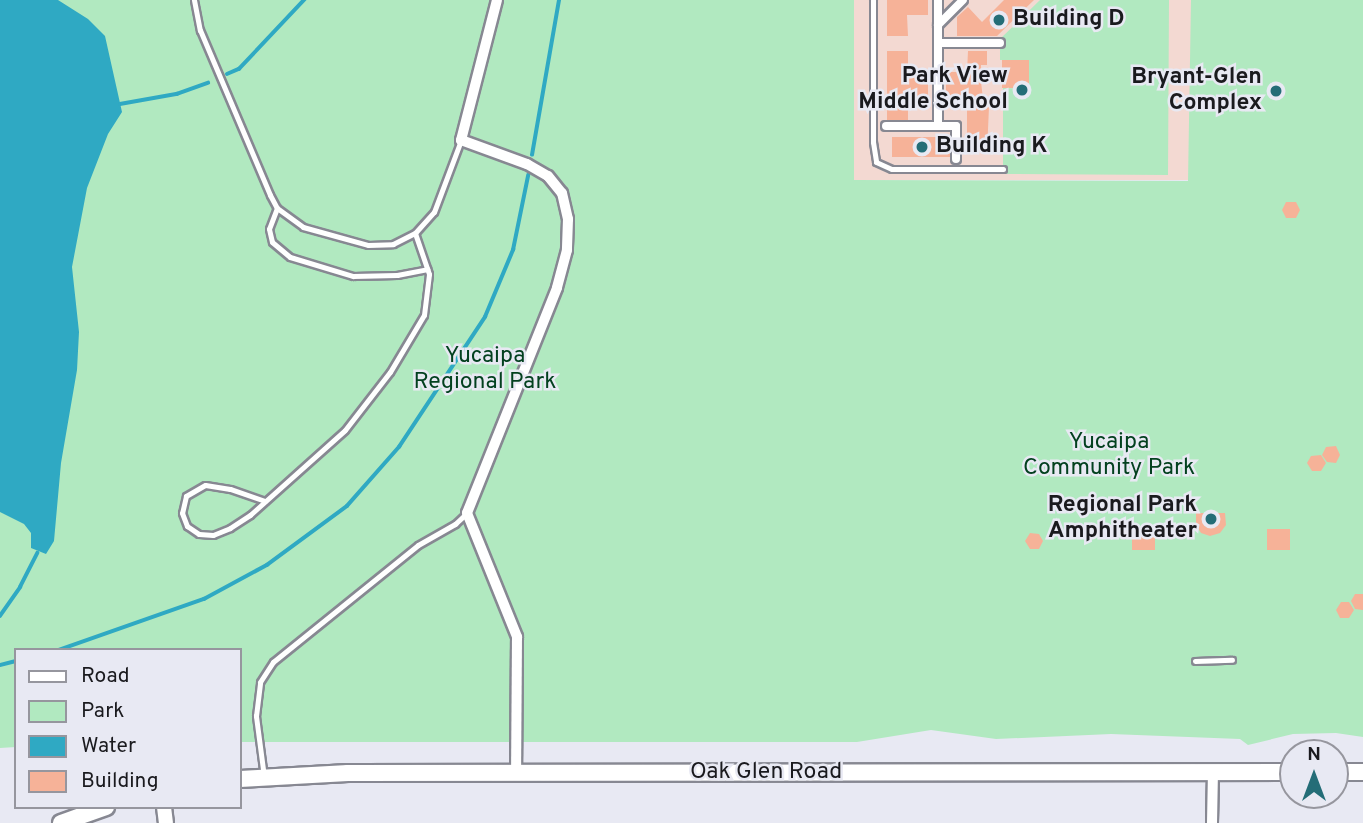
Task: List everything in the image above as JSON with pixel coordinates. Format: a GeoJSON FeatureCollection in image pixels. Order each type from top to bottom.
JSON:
{"type":"FeatureCollection","features":[{"type":"Feature","properties":{"kind":"main road","name":"Oak Glen Road"},"geometry":{"type":"LineString","coordinates":[[242,779],[516,772],[1279,772]]}},
{"type":"Feature","properties":{"kind":"main road"},"geometry":{"type":"LineString","coordinates":[[61,823],[100,809]]}},
{"type":"Feature","properties":{"kind":"street"},"geometry":{"type":"LineString","coordinates":[[496,0],[461,139],[527,164],[548,176],[562,193],[568,219],[567,250],[557,288],[467,513],[517,637],[516,772]]}},
{"type":"Feature","properties":{"kind":"street"},"geometry":{"type":"LineString","coordinates":[[938,0],[938,126]]}},
{"type":"Feature","properties":{"kind":"street"},"geometry":{"type":"LineString","coordinates":[[938,25],[963,0]]}},
{"type":"Feature","properties":{"kind":"street"},"geometry":{"type":"LineString","coordinates":[[938,43],[1000,43]]}},
{"type":"Feature","properties":{"kind":"street"},"geometry":{"type":"LineString","coordinates":[[886,126],[956,126],[956,159]]}},
{"type":"Feature","properties":{"kind":"street"},"geometry":{"type":"LineString","coordinates":[[1212,823],[1213,773]]}},
{"type":"Feature","properties":{"kind":"lane"},"geometry":{"type":"LineString","coordinates":[[194,0],[200,30],[223,88],[277,208],[303,227],[368,245],[393,244],[415,233],[434,212],[461,139]]}},
{"type":"Feature","properties":{"kind":"lane"},"geometry":{"type":"LineString","coordinates":[[873,0],[873,142],[876,163],[892,169],[1003,169]]}},
{"type":"Feature","properties":{"kind":"lane"},"geometry":{"type":"LineString","coordinates":[[277,208],[269,229],[271,242],[290,257],[353,276],[397,275],[427,269]]}},
{"type":"Feature","properties":{"kind":"lane"},"geometry":{"type":"LineString","coordinates":[[265,501],[230,489],[205,485],[186,496],[182,513],[187,526],[199,534],[213,535],[250,515],[345,430],[390,372],[424,314],[427,269],[415,233]]}},
{"type":"Feature","properties":{"kind":"lane"},"geometry":{"type":"LineString","coordinates":[[264,777],[256,716],[260,682],[273,662],[418,545],[455,524],[467,513]]}},
{"type":"Feature","properties":{"kind":"lane"},"geometry":{"type":"LineString","coordinates":[[1195,661],[1232,660]]}},
{"type":"Feature","properties":{"kind":"shaded area","name":"Park View Middle School"},"geometry":{"type":"Polygon","coordinates":[[[854,0],[1191,0],[1191,180],[854,180],[854,0]]]}},
{"type":"Feature","properties":{"kind":"green space","name":"Yucaipa Regional Park"},"geometry":{"type":"Polygon","coordinates":[[[0,0],[854,0],[854,180],[1188,181],[1191,0],[1363,0],[1363,737],[1336,733],[1293,734],[1248,745],[1240,739],[1111,734],[996,739],[931,730],[857,742],[242,742],[242,648],[14,648],[14,747],[0,748],[0,0]]]}},
{"type":"Feature","properties":{"kind":"green space"},"geometry":{"type":"Polygon","coordinates":[[[1040,0],[1169,0],[1168,175],[1003,174],[1003,88],[1029,89],[1028,60],[1000,60],[1000,39],[1040,0]]]}},
{"type":"Feature","properties":{"kind":"water"},"geometry":{"type":"Polygon","coordinates":[[[0,0],[58,0],[88,19],[105,36],[122,112],[108,134],[87,188],[72,267],[79,332],[77,370],[61,463],[54,541],[46,554],[31,548],[31,533],[24,524],[0,512],[0,0]]]}},
{"type":"Feature","properties":{"kind":"building"},"geometry":{"type":"Polygon","coordinates":[[[887,0],[928,0],[928,15],[907,15],[908,36],[887,36],[887,0]]]}},
{"type":"Feature","properties":{"kind":"building","name":"Building D"},"geometry":{"type":"Polygon","coordinates":[[[1004,0],[1034,0],[997,36],[957,36],[957,17],[968,7],[982,22],[1004,0]]]}},
{"type":"Feature","properties":{"kind":"building"},"geometry":{"type":"Polygon","coordinates":[[[887,51],[908,51],[908,71],[928,71],[928,101],[908,101],[908,122],[887,122],[887,51]]]}},
{"type":"Feature","properties":{"kind":"building"},"geometry":{"type":"Polygon","coordinates":[[[968,51],[987,51],[987,65],[981,65],[981,82],[984,107],[989,107],[987,152],[967,152],[967,101],[946,101],[946,72],[967,72],[968,51]]]}},
{"type":"Feature","properties":{"kind":"building"},"geometry":{"type":"Polygon","coordinates":[[[1002,60],[1029,60],[1029,88],[1002,88],[1002,60]]]}},
{"type":"Feature","properties":{"kind":"building","name":"Building K"},"geometry":{"type":"Polygon","coordinates":[[[892,137],[952,137],[952,157],[892,157],[892,137]]]}},
{"type":"Feature","properties":{"kind":"building"},"geometry":{"type":"Polygon","coordinates":[[[1286,202],[1296,202],[1300,210],[1296,218],[1286,218],[1282,210],[1286,202]]]}},
{"type":"Feature","properties":{"kind":"building"},"geometry":{"type":"Polygon","coordinates":[[[1336,446],[1340,455],[1336,463],[1327,462],[1322,455],[1326,447],[1336,446]]]}},
{"type":"Feature","properties":{"kind":"building"},"geometry":{"type":"Polygon","coordinates":[[[1321,455],[1326,463],[1321,471],[1312,471],[1307,463],[1311,456],[1321,455]]]}},
{"type":"Feature","properties":{"kind":"building","name":"Regional Park Amphitheater"},"geometry":{"type":"Polygon","coordinates":[[[1196,513],[1225,513],[1226,525],[1220,533],[1210,536],[1201,533],[1196,525],[1196,513]]]}},
{"type":"Feature","properties":{"kind":"building"},"geometry":{"type":"Polygon","coordinates":[[[1132,528],[1155,528],[1155,550],[1132,550],[1132,528]]]}},
{"type":"Feature","properties":{"kind":"building"},"geometry":{"type":"Polygon","coordinates":[[[1267,529],[1290,529],[1290,550],[1267,550],[1267,529]]]}},
{"type":"Feature","properties":{"kind":"building"},"geometry":{"type":"Polygon","coordinates":[[[1030,533],[1039,534],[1043,541],[1039,549],[1030,549],[1025,541],[1030,533]]]}},
{"type":"Feature","properties":{"kind":"building"},"geometry":{"type":"Polygon","coordinates":[[[1355,594],[1363,594],[1363,610],[1355,609],[1351,601],[1355,594]]]}},
{"type":"Feature","properties":{"kind":"building"},"geometry":{"type":"Polygon","coordinates":[[[1341,602],[1349,602],[1354,610],[1349,618],[1340,618],[1336,610],[1341,602]]]}},
{"type":"Feature","properties":{"kind":"waterway"},"geometry":{"type":"LineString","coordinates":[[227,74],[239,69],[304,0]]}},
{"type":"Feature","properties":{"kind":"waterway"},"geometry":{"type":"LineString","coordinates":[[532,155],[559,0]]}},
{"type":"Feature","properties":{"kind":"waterway"},"geometry":{"type":"LineString","coordinates":[[120,104],[177,94],[208,83]]}},
{"type":"Feature","properties":{"kind":"waterway"},"geometry":{"type":"LineString","coordinates":[[65,648],[204,599],[267,565],[347,506],[399,447],[485,317],[513,250],[528,176]]}},
{"type":"Feature","properties":{"kind":"waterway"},"geometry":{"type":"LineString","coordinates":[[0,616],[20,587],[37,553]]}},
{"type":"Feature","properties":{"kind":"waterway"},"geometry":{"type":"LineString","coordinates":[[0,665],[14,662]]}},
{"type":"Feature","properties":{"kind":"place","name":"Building D"},"geometry":{"type":"Point","coordinates":[999,20]}},
{"type":"Feature","properties":{"kind":"place","name":"Park View Middle School"},"geometry":{"type":"Point","coordinates":[1022,90]}},
{"type":"Feature","properties":{"kind":"place","name":"Bryant-Glen Complex"},"geometry":{"type":"Point","coordinates":[1276,91]}},
{"type":"Feature","properties":{"kind":"place","name":"Building K"},"geometry":{"type":"Point","coordinates":[922,147]}},
{"type":"Feature","properties":{"kind":"place","name":"Regional Park Amphitheater"},"geometry":{"type":"Point","coordinates":[1211,519]}},
{"type":"Feature","properties":{"kind":"park label","name":"Yucaipa Community Park"},"geometry":{"type":"Point","coordinates":[1109,456]}}]}
